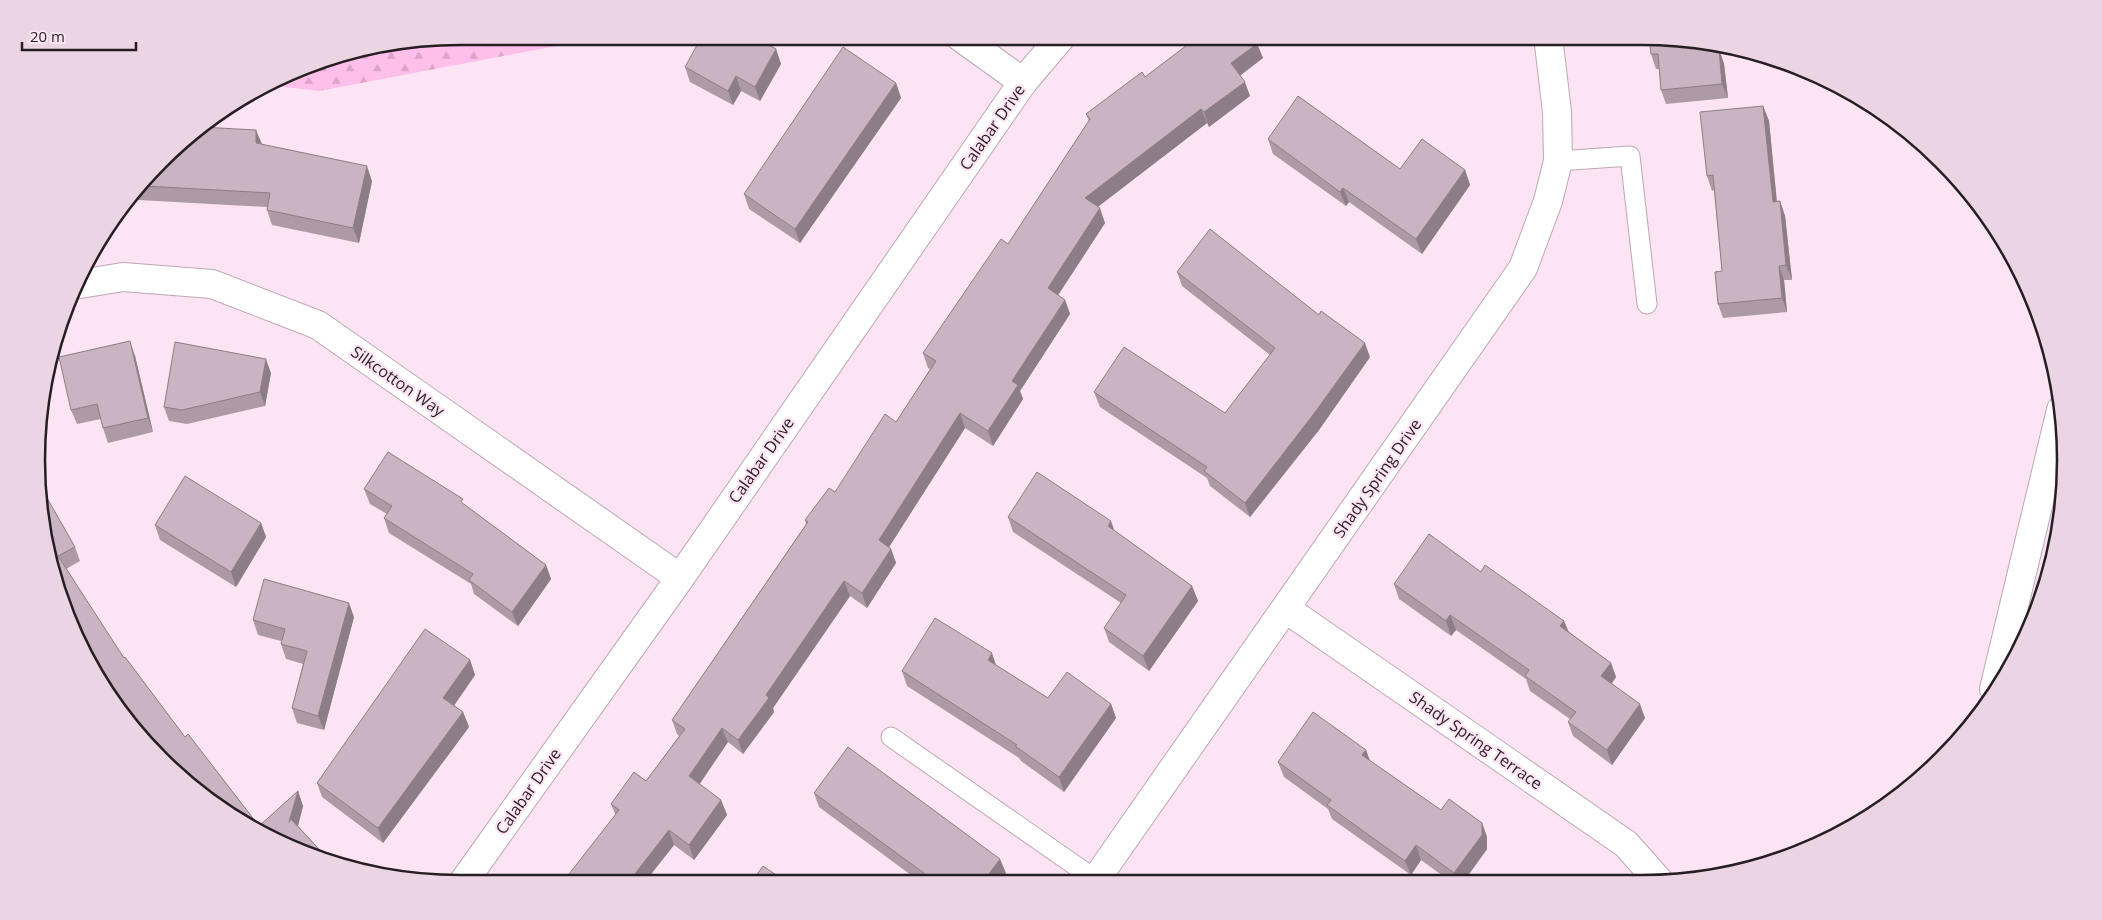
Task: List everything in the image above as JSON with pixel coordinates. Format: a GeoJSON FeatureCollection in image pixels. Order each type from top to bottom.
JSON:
{"type":"FeatureCollection","features":[{"type":"Feature","properties":{"kind":"street"},"geometry":{"type":"LineString","coordinates":[[972,45],[1023,82]]}},
{"type":"Feature","properties":{"kind":"street","name":"Calabar Drive"},"geometry":{"type":"LineString","coordinates":[[468,875],[680,578],[1023,82],[1054,45]]}},
{"type":"Feature","properties":{"kind":"street","name":"Shady Spring Drive"},"geometry":{"type":"LineString","coordinates":[[1099,875],[1523,268],[1548,202],[1558,161],[1557,112],[1549,45]]}},
{"type":"Feature","properties":{"kind":"street","name":"Silkcotton Way"},"geometry":{"type":"LineString","coordinates":[[85,283],[123,277],[212,284],[318,325],[680,578]]}},
{"type":"Feature","properties":{"kind":"street"},"geometry":{"type":"LineString","coordinates":[[1998,673],[2056,432]]}},
{"type":"Feature","properties":{"kind":"street","name":"Shady Spring Terrace"},"geometry":{"type":"LineString","coordinates":[[1286,609],[1626,844],[1653,875]]}},
{"type":"Feature","properties":{"kind":"lane"},"geometry":{"type":"LineString","coordinates":[[1558,161],[1630,156],[1647,304]]}},
{"type":"Feature","properties":{"kind":"lane"},"geometry":{"type":"LineString","coordinates":[[891,737],[1086,875]]}},
{"type":"Feature","properties":{"kind":"green space"},"geometry":{"type":"Polygon","coordinates":[[[460,45],[562,45],[319,91],[280,86],[327,67],[353,59],[406,49],[460,45]]]}},
{"type":"Feature","properties":{"kind":"building"},"geometry":{"type":"Polygon","coordinates":[[[697,45],[769,45],[776,49],[755,87],[736,76],[728,91],[685,67],[697,45]]]}},
{"type":"Feature","properties":{"kind":"building"},"geometry":{"type":"Polygon","coordinates":[[[1187,45],[1256,45],[1231,63],[1245,82],[1204,112],[1201,109],[1085,198],[1100,208],[1048,288],[1065,300],[1012,381],[1018,385],[988,431],[960,413],[879,540],[891,549],[862,593],[844,581],[766,695],[769,698],[738,740],[722,728],[689,776],[721,800],[689,845],[669,830],[634,875],[568,875],[619,810],[611,804],[634,772],[646,781],[685,729],[672,720],[808,522],[805,520],[829,488],[835,492],[885,414],[896,422],[936,361],[923,353],[1001,239],[1008,244],[1090,119],[1086,114],[1142,72],[1145,77],[1187,45]]]}},
{"type":"Feature","properties":{"kind":"building"},"geometry":{"type":"Polygon","coordinates":[[[1650,45],[1719,52],[1722,84],[1661,90],[1658,54],[1651,54],[1650,45]]]}},
{"type":"Feature","properties":{"kind":"building"},"geometry":{"type":"Polygon","coordinates":[[[843,47],[896,83],[795,229],[744,194],[843,47]]]}},
{"type":"Feature","properties":{"kind":"building"},"geometry":{"type":"Polygon","coordinates":[[[1298,96],[1400,169],[1422,139],[1465,170],[1416,239],[1343,188],[1340,192],[1268,139],[1298,96]]]}},
{"type":"Feature","properties":{"kind":"building"},"geometry":{"type":"Polygon","coordinates":[[[1763,106],[1773,202],[1780,201],[1786,265],[1779,266],[1782,298],[1718,304],[1715,272],[1722,271],[1713,175],[1707,176],[1700,112],[1763,106]]]}},
{"type":"Feature","properties":{"kind":"building"},"geometry":{"type":"Polygon","coordinates":[[[212,128],[256,130],[256,143],[367,166],[353,228],[267,210],[270,193],[148,186],[186,148],[212,128]]]}},
{"type":"Feature","properties":{"kind":"building"},"geometry":{"type":"Polygon","coordinates":[[[1210,229],[1319,315],[1321,311],[1365,343],[1313,415],[1245,503],[1204,471],[1207,467],[1094,392],[1124,347],[1225,413],[1275,348],[1177,272],[1210,229]]]}},
{"type":"Feature","properties":{"kind":"building"},"geometry":{"type":"Polygon","coordinates":[[[130,341],[148,418],[103,428],[97,404],[71,410],[59,357],[130,341]]]}},
{"type":"Feature","properties":{"kind":"building"},"geometry":{"type":"Polygon","coordinates":[[[175,342],[266,359],[260,392],[182,410],[164,407],[175,342]]]}},
{"type":"Feature","properties":{"kind":"building"},"geometry":{"type":"Polygon","coordinates":[[[388,452],[463,499],[461,502],[546,565],[512,612],[469,580],[473,574],[384,518],[392,506],[364,489],[388,452]]]}},
{"type":"Feature","properties":{"kind":"building"},"geometry":{"type":"Polygon","coordinates":[[[1037,472],[1111,521],[1108,526],[1192,586],[1143,656],[1104,628],[1126,595],[1008,517],[1037,472]]]}},
{"type":"Feature","properties":{"kind":"building"},"geometry":{"type":"Polygon","coordinates":[[[185,476],[261,523],[231,572],[155,525],[185,476]]]}},
{"type":"Feature","properties":{"kind":"building"},"geometry":{"type":"Polygon","coordinates":[[[47,498],[75,547],[58,556],[124,658],[185,737],[188,734],[255,820],[229,805],[186,772],[148,734],[115,691],[88,644],[67,593],[53,541],[47,498]]]}},
{"type":"Feature","properties":{"kind":"building"},"geometry":{"type":"Polygon","coordinates":[[[1429,534],[1481,572],[1485,565],[1564,621],[1560,626],[1611,663],[1601,676],[1640,704],[1607,750],[1568,722],[1576,712],[1525,676],[1529,670],[1450,615],[1446,621],[1394,584],[1429,534]]]}},
{"type":"Feature","properties":{"kind":"building"},"geometry":{"type":"Polygon","coordinates":[[[264,579],[349,603],[318,716],[292,708],[307,651],[281,644],[285,629],[253,620],[264,579]]]}},
{"type":"Feature","properties":{"kind":"building"},"geometry":{"type":"Polygon","coordinates":[[[935,618],[992,653],[988,660],[1048,698],[1067,672],[1111,704],[1059,777],[1015,746],[1017,745],[902,671],[935,618]]]}},
{"type":"Feature","properties":{"kind":"building"},"geometry":{"type":"Polygon","coordinates":[[[425,629],[470,660],[443,698],[463,712],[378,828],[317,783],[425,629]]]}},
{"type":"Feature","properties":{"kind":"building"},"geometry":{"type":"Polygon","coordinates":[[[1313,712],[1366,750],[1362,755],[1441,810],[1449,799],[1482,823],[1482,835],[1454,873],[1416,845],[1405,861],[1327,805],[1331,800],[1278,762],[1313,712]]]}},
{"type":"Feature","properties":{"kind":"building"},"geometry":{"type":"Polygon","coordinates":[[[848,747],[1000,859],[988,875],[923,875],[924,873],[814,793],[848,747]]]}},
{"type":"Feature","properties":{"kind":"building"},"geometry":{"type":"Polygon","coordinates":[[[298,791],[289,822],[291,819],[320,850],[261,824],[298,791]]]}},
{"type":"Feature","properties":{"kind":"building"},"geometry":{"type":"Polygon","coordinates":[[[763,866],[776,875],[757,875],[763,866]]]}}]}
